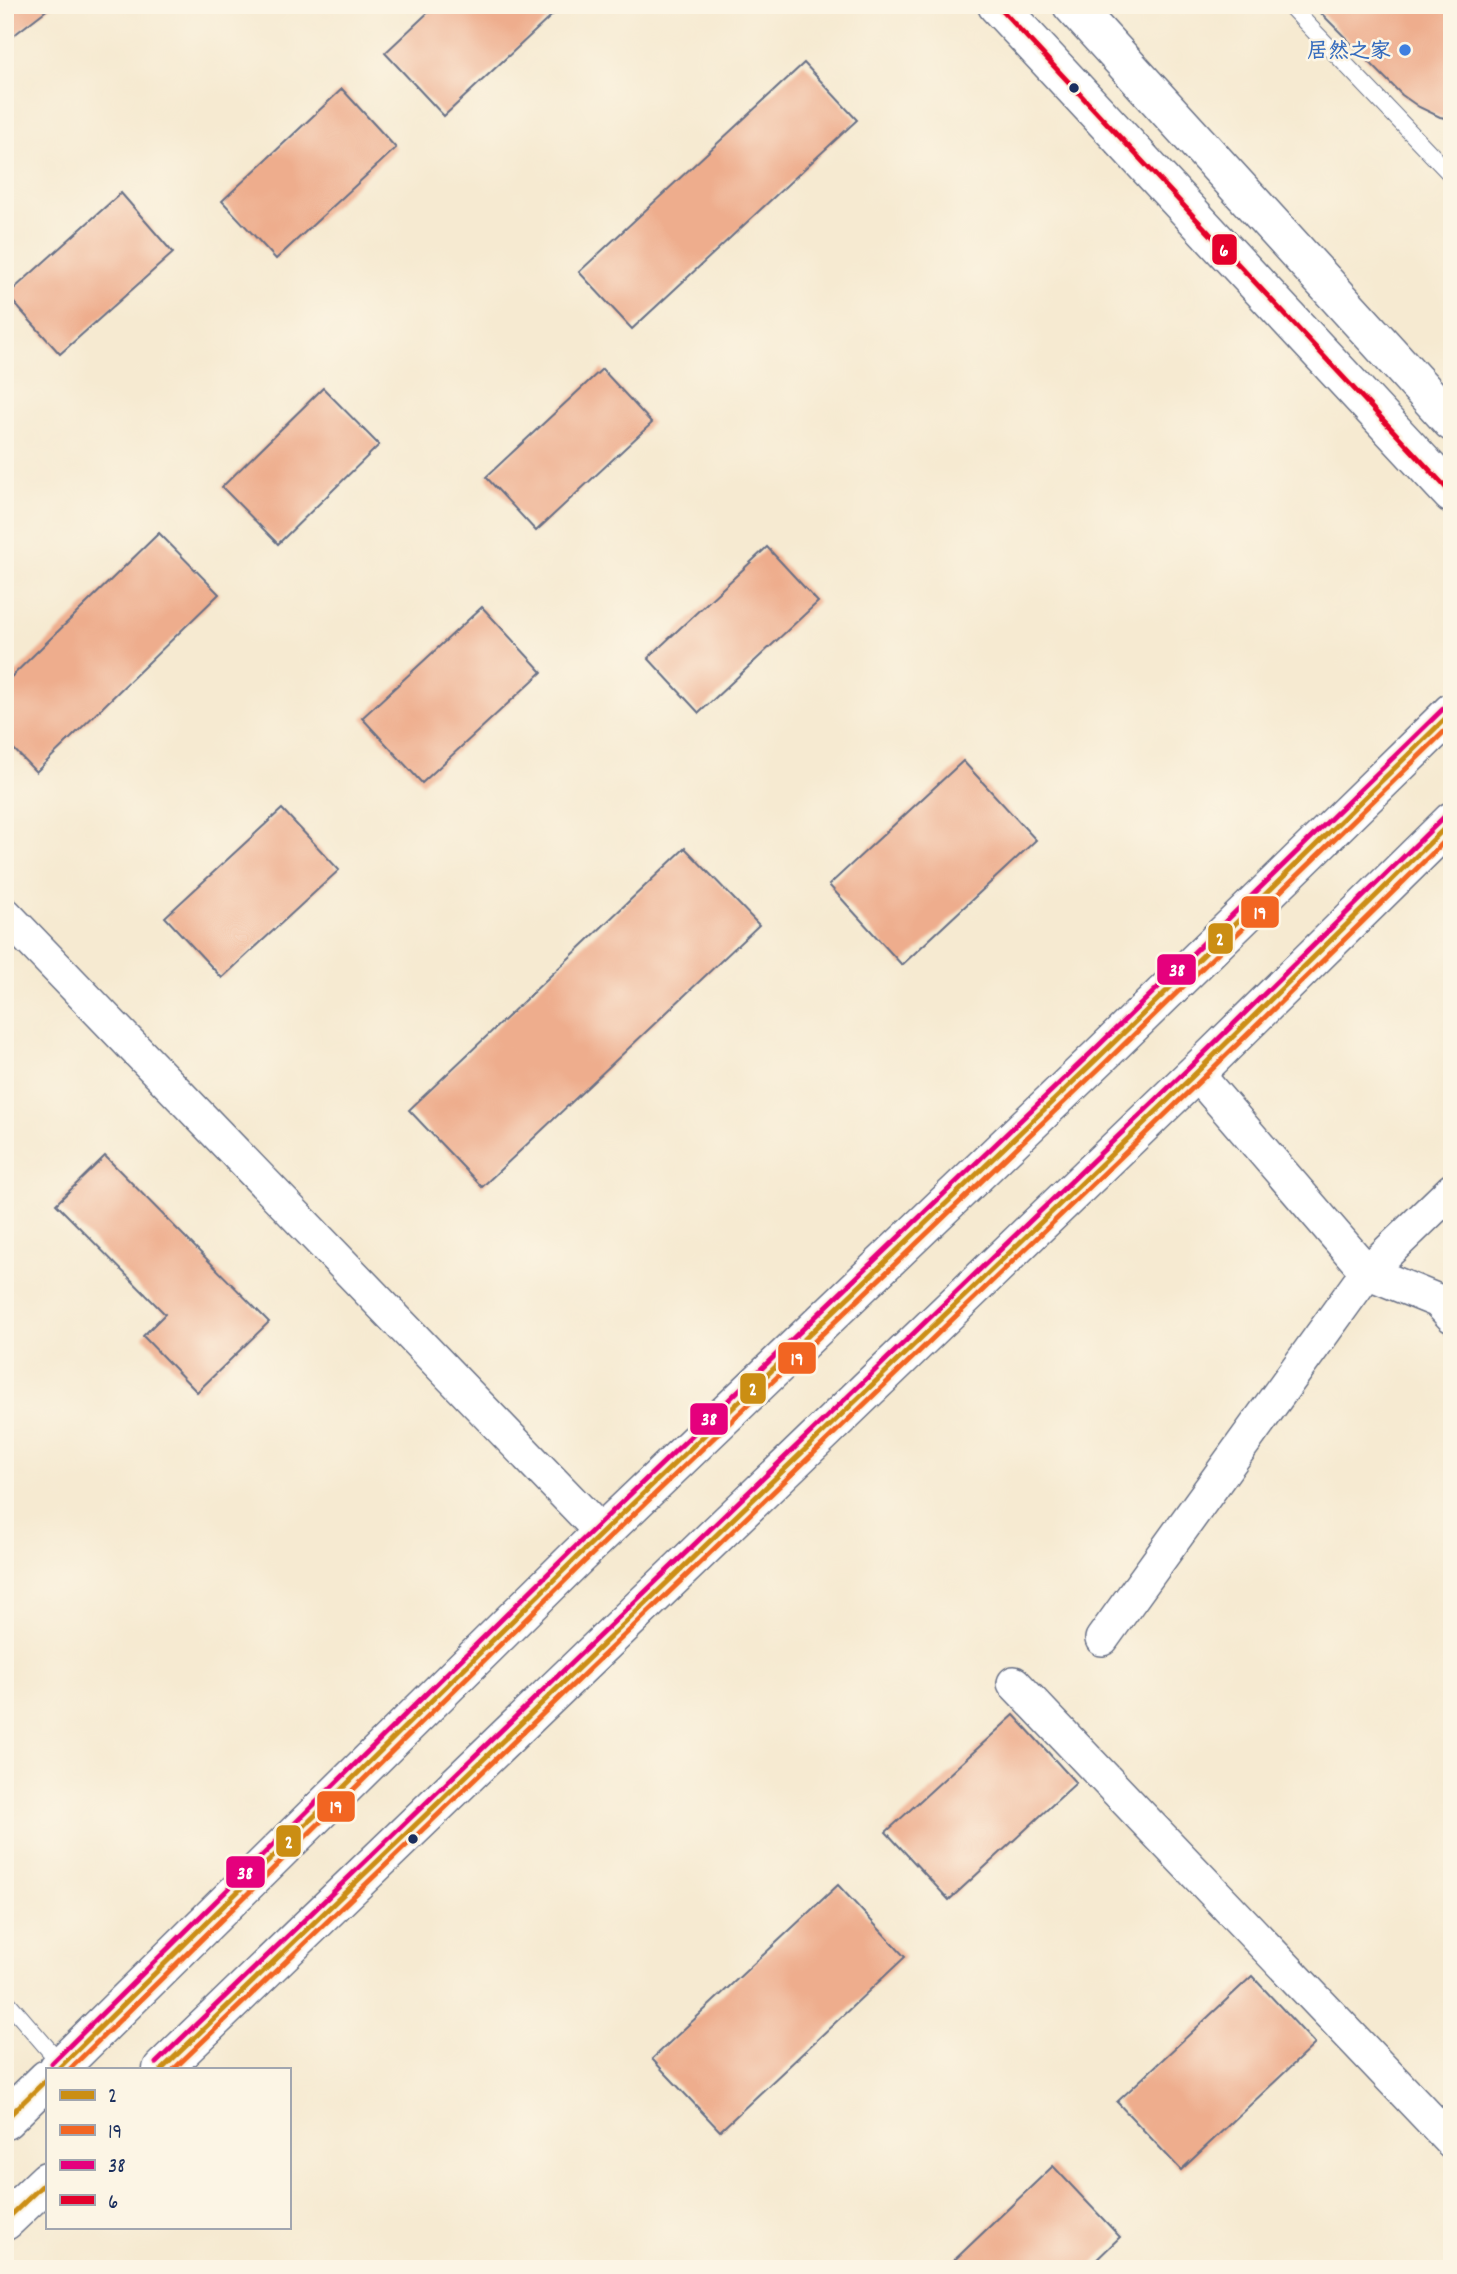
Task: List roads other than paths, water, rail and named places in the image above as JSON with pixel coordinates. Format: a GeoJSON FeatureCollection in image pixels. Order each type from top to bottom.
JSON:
{"type":"FeatureCollection","features":[{"type":"Feature","properties":{"kind":"main road"},"geometry":{"type":"LineString","coordinates":[[998,5],[1452,494]]}},
{"type":"Feature","properties":{"kind":"main road"},"geometry":{"type":"LineString","coordinates":[[1072,5],[1452,422]]}},
{"type":"Feature","properties":{"kind":"main road"},"geometry":{"type":"LineString","coordinates":[[59,2068],[602,1533],[1100,1056],[1452,712]]}},
{"type":"Feature","properties":{"kind":"main road"},"geometry":{"type":"LineString","coordinates":[[163,2068],[1196,1073],[1452,821]]}},
{"type":"Feature","properties":{"kind":"main road"},"geometry":{"type":"LineString","coordinates":[[5,2120],[46,2081]]}},
{"type":"Feature","properties":{"kind":"main road"},"geometry":{"type":"LineString","coordinates":[[5,2221],[46,2182]]}},
{"type":"Feature","properties":{"kind":"street"},"geometry":{"type":"LineString","coordinates":[[5,914],[602,1533]]}},
{"type":"Feature","properties":{"kind":"street"},"geometry":{"type":"LineString","coordinates":[[1196,1073],[1367,1272],[1438,1301],[1452,1316]]}},
{"type":"Feature","properties":{"kind":"street"},"geometry":{"type":"LineString","coordinates":[[1102,1639],[1367,1272],[1452,1190]]}},
{"type":"Feature","properties":{"kind":"street"},"geometry":{"type":"LineString","coordinates":[[1014,1683],[1452,2142]]}},
{"type":"Feature","properties":{"kind":"lane"},"geometry":{"type":"LineString","coordinates":[[1289,5],[1452,176]]}},
{"type":"Feature","properties":{"kind":"lane"},"geometry":{"type":"LineString","coordinates":[[5,1999],[54,2068]]}},
{"type":"Feature","properties":{"kind":"place","name":"居然之家"},"geometry":{"type":"Point","coordinates":[1405,50]}}]}
